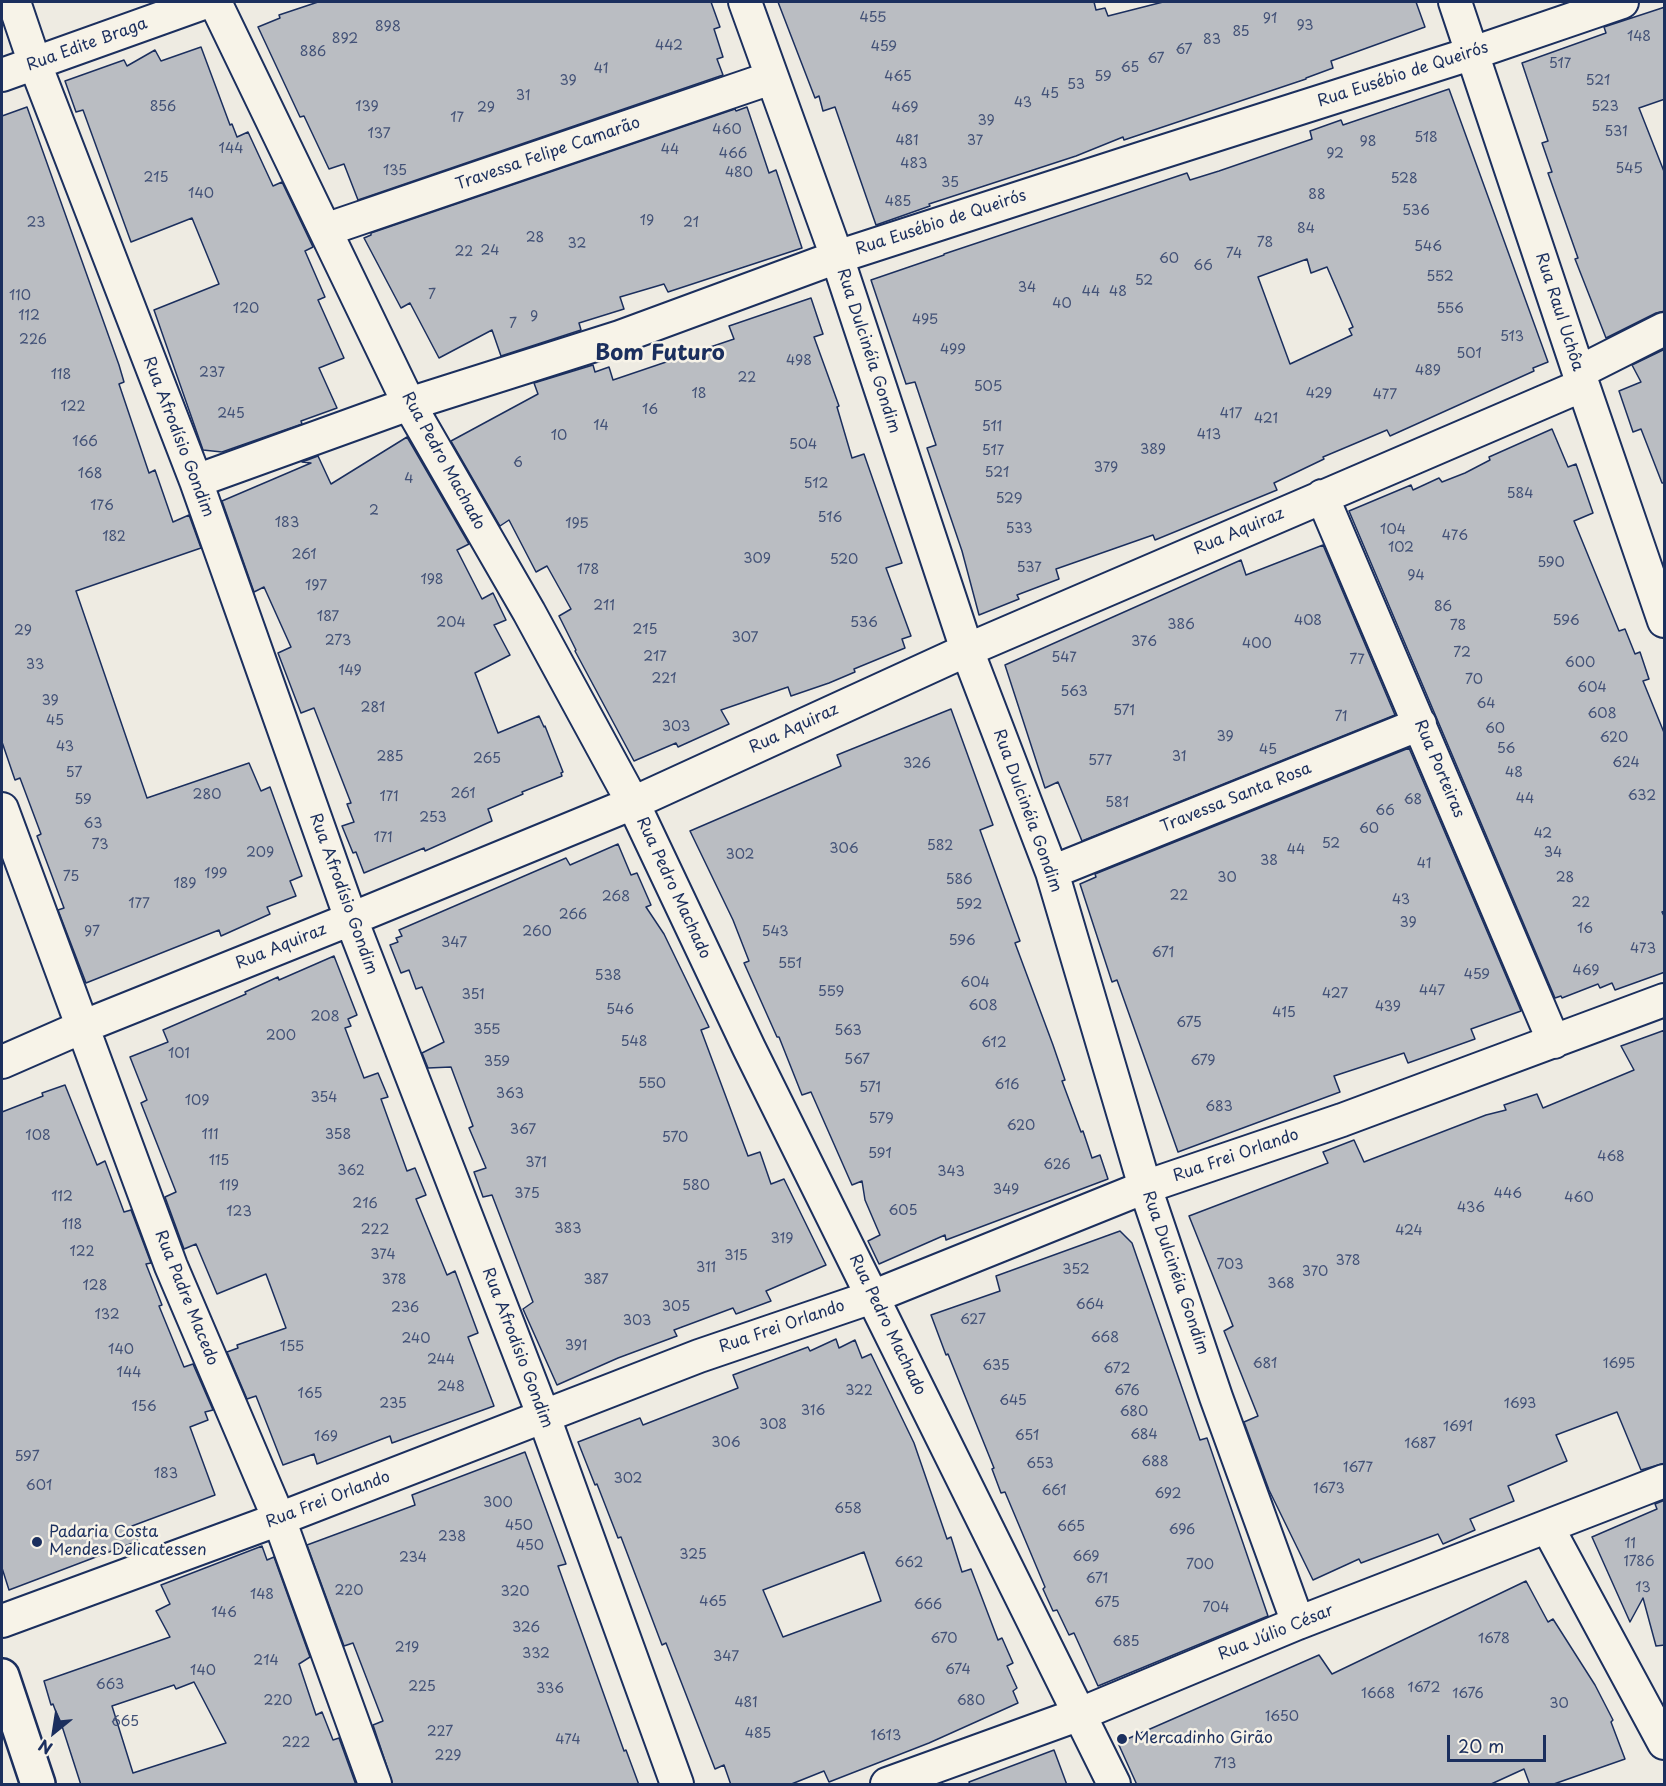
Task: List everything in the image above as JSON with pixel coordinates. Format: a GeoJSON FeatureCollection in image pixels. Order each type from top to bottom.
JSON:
{"type":"FeatureCollection","features":[{"type":"Feature","properties":{"kind":"street","name":"Rua Afrodísio Gondim"},"geometry":{"type":"LineString","coordinates":[[14,2],[35,64],[196,481],[351,919],[544,1418],[677,1785]]}},
{"type":"Feature","properties":{"kind":"street","name":"Rua Edite Braga"},"geometry":{"type":"LineString","coordinates":[[2,75],[206,2]]}},
{"type":"Feature","properties":{"kind":"street","name":"Rua Pedro Machado"},"geometry":{"type":"LineString","coordinates":[[215,2],[409,404],[523,602],[633,802],[749,1048],[1114,1785]]}},
{"type":"Feature","properties":{"kind":"street","name":"Rua Dulcinéia Gondim"},"geometry":{"type":"LineString","coordinates":[[745,2],[837,257],[967,650],[1052,872],[1145,1187],[1216,1396],[1298,1623]]}},
{"type":"Feature","properties":{"kind":"street","name":"Rua Raul Uchôa"},"geometry":{"type":"LineString","coordinates":[[1455,2],[1665,621]]}},
{"type":"Feature","properties":{"kind":"street","name":"Rua Eusébio de Queirós"},"geometry":{"type":"LineString","coordinates":[[196,481],[409,404],[620,337],[837,257],[1473,53],[1622,2]]}},
{"type":"Feature","properties":{"kind":"street","name":"Travessa Felipe Camarão"},"geometry":{"type":"LineString","coordinates":[[325,230],[771,78]]}},
{"type":"Feature","properties":{"kind":"street","name":"Rua Aquiraz"},"geometry":{"type":"LineString","coordinates":[[2,1062],[82,1027],[633,802],[967,650],[1322,496],[1581,378],[1665,329]]}},
{"type":"Feature","properties":{"kind":"street","name":"Rua Porteiras"},"geometry":{"type":"LineString","coordinates":[[1322,496],[1554,1042]]}},
{"type":"Feature","properties":{"kind":"street","name":"Travessa Santa Rosa"},"geometry":{"type":"LineString","coordinates":[[1052,872],[1420,724]]}},
{"type":"Feature","properties":{"kind":"street","name":"Rua Padre Macedo"},"geometry":{"type":"LineString","coordinates":[[2,809],[171,1266],[279,1519],[375,1785]]}},
{"type":"Feature","properties":{"kind":"street","name":"Rua Frei Orlando"},"geometry":{"type":"LineString","coordinates":[[2,1621],[279,1519],[699,1356],[872,1297],[1145,1187],[1342,1120],[1665,1000]]}},
{"type":"Feature","properties":{"kind":"street","name":"Rua Júlio César"},"geometry":{"type":"LineString","coordinates":[[887,1785],[1080,1714],[1298,1623],[1665,1481]]}},
{"type":"Feature","properties":{"kind":"street"},"geometry":{"type":"LineString","coordinates":[[1548,1528],[1665,1743]]}},
{"type":"Feature","properties":{"kind":"street"},"geometry":{"type":"LineString","coordinates":[[2,1676],[38,1785]]}},
{"type":"Feature","properties":{"kind":"building"},"geometry":{"type":"Polygon","coordinates":[[[318,2],[711,2],[720,27],[714,29],[723,57],[717,59],[723,75],[358,200],[344,164],[329,169],[304,116],[300,117],[258,27],[280,18],[279,15],[318,2]]]}},
{"type":"Feature","properties":{"kind":"building"},"geometry":{"type":"Polygon","coordinates":[[[778,2],[1094,2],[1096,10],[1105,8],[1108,16],[1163,2],[1416,2],[1425,27],[1331,61],[1333,68],[1306,79],[1124,140],[1123,137],[1076,156],[929,204],[930,206],[876,225],[835,107],[823,111],[819,96],[815,98],[778,2]]]}},
{"type":"Feature","properties":{"kind":"building"},"geometry":{"type":"Polygon","coordinates":[[[1665,7],[1665,99],[1639,108],[1665,174],[1665,311],[1656,313],[1606,338],[1575,259],[1578,258],[1548,173],[1552,172],[1542,143],[1548,141],[1522,63],[1606,33],[1604,27],[1665,7]]]}},
{"type":"Feature","properties":{"kind":"building"},"geometry":{"type":"Polygon","coordinates":[[[201,47],[230,125],[232,124],[237,137],[248,132],[273,186],[282,182],[313,247],[305,251],[325,297],[318,300],[344,358],[319,368],[337,408],[301,421],[302,424],[222,452],[203,450],[154,310],[219,284],[192,218],[131,242],[83,110],[76,112],[65,81],[124,60],[127,66],[155,50],[161,61],[201,47]]]}},
{"type":"Feature","properties":{"kind":"building"},"geometry":{"type":"Polygon","coordinates":[[[1449,89],[1548,362],[1533,368],[1534,371],[1390,436],[1387,430],[1323,457],[1324,459],[1274,483],[1277,490],[1155,540],[1153,535],[1056,569],[1059,579],[1017,595],[1019,599],[979,615],[962,551],[927,448],[936,445],[915,382],[906,384],[871,280],[1187,173],[1190,180],[1219,171],[1312,139],[1310,131],[1341,120],[1343,125],[1449,89]],[[1307,259],[1258,277],[1290,364],[1352,335],[1349,329],[1353,327],[1327,267],[1311,273],[1307,259]]]}},
{"type":"Feature","properties":{"kind":"building"},"geometry":{"type":"Polygon","coordinates":[[[27,107],[119,365],[124,382],[119,384],[149,473],[155,470],[173,522],[189,515],[201,548],[76,591],[147,798],[249,763],[261,791],[270,787],[302,876],[290,881],[296,896],[267,907],[270,914],[221,936],[219,930],[86,983],[58,910],[64,908],[37,836],[41,834],[20,778],[15,780],[2,742],[2,116],[27,107]]]}},
{"type":"Feature","properties":{"kind":"building"},"geometry":{"type":"Polygon","coordinates":[[[747,107],[769,173],[776,170],[802,248],[668,292],[664,284],[620,297],[624,309],[579,323],[581,330],[501,356],[492,330],[439,358],[410,303],[401,308],[364,238],[371,233],[735,109],[736,111],[747,107]]]}},
{"type":"Feature","properties":{"kind":"building"},"geometry":{"type":"Polygon","coordinates":[[[811,298],[823,334],[814,337],[839,406],[837,407],[852,458],[864,454],[902,563],[886,568],[911,636],[902,639],[905,648],[854,669],[855,672],[829,683],[791,696],[788,687],[721,710],[729,724],[678,747],[676,743],[634,761],[575,651],[559,616],[571,609],[547,566],[536,572],[509,520],[500,526],[451,441],[538,394],[534,383],[593,365],[595,372],[609,367],[613,380],[734,339],[729,326],[811,298]]]}},
{"type":"Feature","properties":{"kind":"building"},"geometry":{"type":"Polygon","coordinates":[[[1665,349],[1665,483],[1662,483],[1641,429],[1633,432],[1619,391],[1641,382],[1632,365],[1665,349]]]}},
{"type":"Feature","properties":{"kind":"building"},"geometry":{"type":"Polygon","coordinates":[[[1552,429],[1568,467],[1576,464],[1593,513],[1574,521],[1619,631],[1625,629],[1635,654],[1640,652],[1649,679],[1643,681],[1665,735],[1665,911],[1662,912],[1665,918],[1665,972],[1615,990],[1612,983],[1600,988],[1598,984],[1562,998],[1561,996],[1555,998],[1349,511],[1411,485],[1413,490],[1439,478],[1442,482],[1465,473],[1490,460],[1489,457],[1552,429]]]}},
{"type":"Feature","properties":{"kind":"building"},"geometry":{"type":"Polygon","coordinates":[[[407,437],[469,544],[457,550],[482,599],[493,593],[506,620],[494,625],[510,655],[475,673],[498,733],[539,716],[563,772],[562,776],[488,809],[492,821],[425,851],[424,848],[364,873],[342,826],[354,822],[347,804],[351,803],[314,708],[301,713],[278,653],[291,647],[264,587],[254,592],[222,501],[311,463],[302,462],[318,456],[331,484],[407,437]]]}},
{"type":"Feature","properties":{"kind":"building"},"geometry":{"type":"Polygon","coordinates":[[[1323,545],[1395,715],[1082,841],[1058,782],[1045,788],[1005,665],[1241,560],[1246,575],[1323,545]]]}},
{"type":"Feature","properties":{"kind":"building"},"geometry":{"type":"Polygon","coordinates":[[[951,709],[993,825],[980,830],[1020,941],[1015,943],[1053,1045],[1065,1080],[1062,1081],[1081,1132],[1083,1131],[1092,1158],[1100,1155],[1108,1179],[946,1240],[945,1235],[879,1264],[868,1241],[880,1235],[865,1200],[862,1181],[852,1185],[811,1092],[802,1095],[779,1037],[777,1037],[744,963],[749,961],[733,920],[690,831],[841,766],[837,755],[951,709]]]}},
{"type":"Feature","properties":{"kind":"building"},"geometry":{"type":"Polygon","coordinates":[[[1409,748],[1521,1011],[1471,1029],[1475,1039],[1408,1063],[1404,1053],[1334,1076],[1340,1092],[1178,1152],[1117,980],[1112,982],[1080,884],[1096,877],[1095,874],[1409,748]]]}},
{"type":"Feature","properties":{"kind":"building"},"geometry":{"type":"Polygon","coordinates":[[[618,844],[631,875],[637,873],[651,905],[646,907],[664,934],[709,1027],[701,1030],[748,1156],[760,1152],[771,1184],[784,1179],[826,1265],[766,1291],[771,1301],[736,1314],[733,1308],[674,1330],[677,1336],[618,1358],[557,1385],[523,1309],[533,1302],[492,1195],[483,1197],[474,1172],[486,1168],[469,1128],[473,1126],[451,1067],[428,1068],[422,1053],[444,1042],[422,987],[416,989],[409,970],[401,973],[390,945],[398,942],[396,938],[402,936],[399,930],[566,858],[570,865],[618,844]]]}},
{"type":"Feature","properties":{"kind":"building"},"geometry":{"type":"Polygon","coordinates":[[[334,956],[357,1015],[348,1019],[351,1026],[345,1028],[364,1078],[378,1073],[388,1097],[381,1099],[407,1171],[415,1168],[426,1195],[416,1199],[447,1275],[455,1271],[478,1333],[468,1337],[494,1406],[392,1443],[390,1436],[317,1464],[314,1454],[283,1465],[256,1396],[247,1399],[227,1352],[238,1348],[237,1345],[286,1328],[266,1274],[217,1294],[196,1244],[184,1249],[165,1197],[176,1192],[141,1103],[147,1100],[130,1057],[168,1042],[163,1030],[246,994],[245,992],[278,977],[279,980],[334,956]]]}},
{"type":"Feature","properties":{"kind":"building"},"geometry":{"type":"Polygon","coordinates":[[[1665,1030],[1665,1463],[1641,1470],[1617,1412],[1556,1435],[1567,1461],[1508,1486],[1514,1501],[1470,1519],[1475,1530],[1443,1544],[1438,1534],[1361,1563],[1359,1559],[1313,1580],[1269,1490],[1244,1422],[1258,1416],[1224,1331],[1233,1326],[1189,1216],[1328,1163],[1323,1152],[1354,1140],[1364,1162],[1486,1115],[1506,1110],[1504,1105],[1537,1094],[1543,1108],[1634,1070],[1621,1046],[1665,1030]]]}},
{"type":"Feature","properties":{"kind":"building"},"geometry":{"type":"Polygon","coordinates":[[[65,1085],[97,1165],[105,1161],[124,1212],[131,1210],[151,1263],[146,1264],[162,1305],[159,1306],[184,1367],[193,1364],[213,1410],[205,1412],[208,1420],[190,1427],[215,1495],[132,1526],[138,1541],[9,1590],[2,1568],[2,1112],[65,1085]]]}},
{"type":"Feature","properties":{"kind":"building"},"geometry":{"type":"Polygon","coordinates":[[[1120,1231],[1132,1243],[1200,1440],[1207,1438],[1268,1616],[1098,1686],[1074,1633],[1069,1635],[1057,1610],[1053,1611],[1043,1589],[1045,1587],[1005,1492],[1001,1493],[992,1469],[994,1468],[931,1315],[1000,1291],[996,1276],[1120,1231]]]}},
{"type":"Feature","properties":{"kind":"building"},"geometry":{"type":"Polygon","coordinates":[[[836,1339],[839,1348],[855,1340],[862,1358],[871,1354],[914,1443],[947,1539],[951,1537],[962,1572],[971,1569],[998,1640],[1002,1638],[1013,1663],[1007,1666],[1017,1688],[1013,1691],[1018,1703],[929,1743],[829,1782],[824,1771],[789,1785],[731,1785],[724,1765],[715,1769],[666,1643],[662,1645],[621,1537],[618,1538],[578,1442],[640,1418],[643,1425],[738,1388],[733,1375],[808,1347],[810,1351],[836,1339]],[[864,1552],[763,1590],[783,1637],[881,1601],[864,1552]]]}},
{"type":"Feature","properties":{"kind":"building"},"geometry":{"type":"Polygon","coordinates":[[[525,1452],[566,1564],[558,1566],[624,1751],[626,1750],[639,1785],[393,1785],[373,1725],[383,1721],[353,1643],[344,1646],[307,1545],[415,1505],[412,1495],[525,1452]]]}},
{"type":"Feature","properties":{"kind":"building"},"geometry":{"type":"Polygon","coordinates":[[[1665,1500],[1665,1645],[1656,1646],[1643,1598],[1630,1622],[1592,1537],[1657,1509],[1655,1504],[1665,1500]]]}},
{"type":"Feature","properties":{"kind":"building"},"geometry":{"type":"Polygon","coordinates":[[[262,1546],[267,1560],[274,1557],[310,1657],[299,1664],[316,1715],[322,1712],[333,1740],[339,1738],[356,1785],[81,1785],[61,1723],[53,1704],[51,1705],[44,1681],[170,1637],[156,1611],[170,1604],[161,1585],[262,1546]],[[194,1682],[176,1689],[174,1685],[112,1706],[133,1773],[226,1743],[194,1682]]]}},
{"type":"Feature","properties":{"kind":"building"},"geometry":{"type":"Polygon","coordinates":[[[1526,1581],[1548,1622],[1553,1619],[1595,1685],[1613,1720],[1611,1722],[1625,1759],[1551,1785],[1530,1785],[1524,1769],[1489,1785],[1137,1785],[1118,1743],[1319,1655],[1332,1674],[1526,1581]]]}},
{"type":"Feature","properties":{"kind":"building"},"geometry":{"type":"Polygon","coordinates":[[[1054,1750],[1067,1785],[970,1785],[969,1782],[1054,1750]]]}},
{"type":"Feature","properties":{"kind":"place","name":"Padaria Costa Mendes Delicatessen"},"geometry":{"type":"Point","coordinates":[37,1542]}},
{"type":"Feature","properties":{"kind":"place","name":"Mercadinho Girão"},"geometry":{"type":"Point","coordinates":[1122,1739]}},
{"type":"Feature","properties":{"kind":"district","name":"Bom Futuro"},"geometry":{"type":"Point","coordinates":[660,354]}}]}
